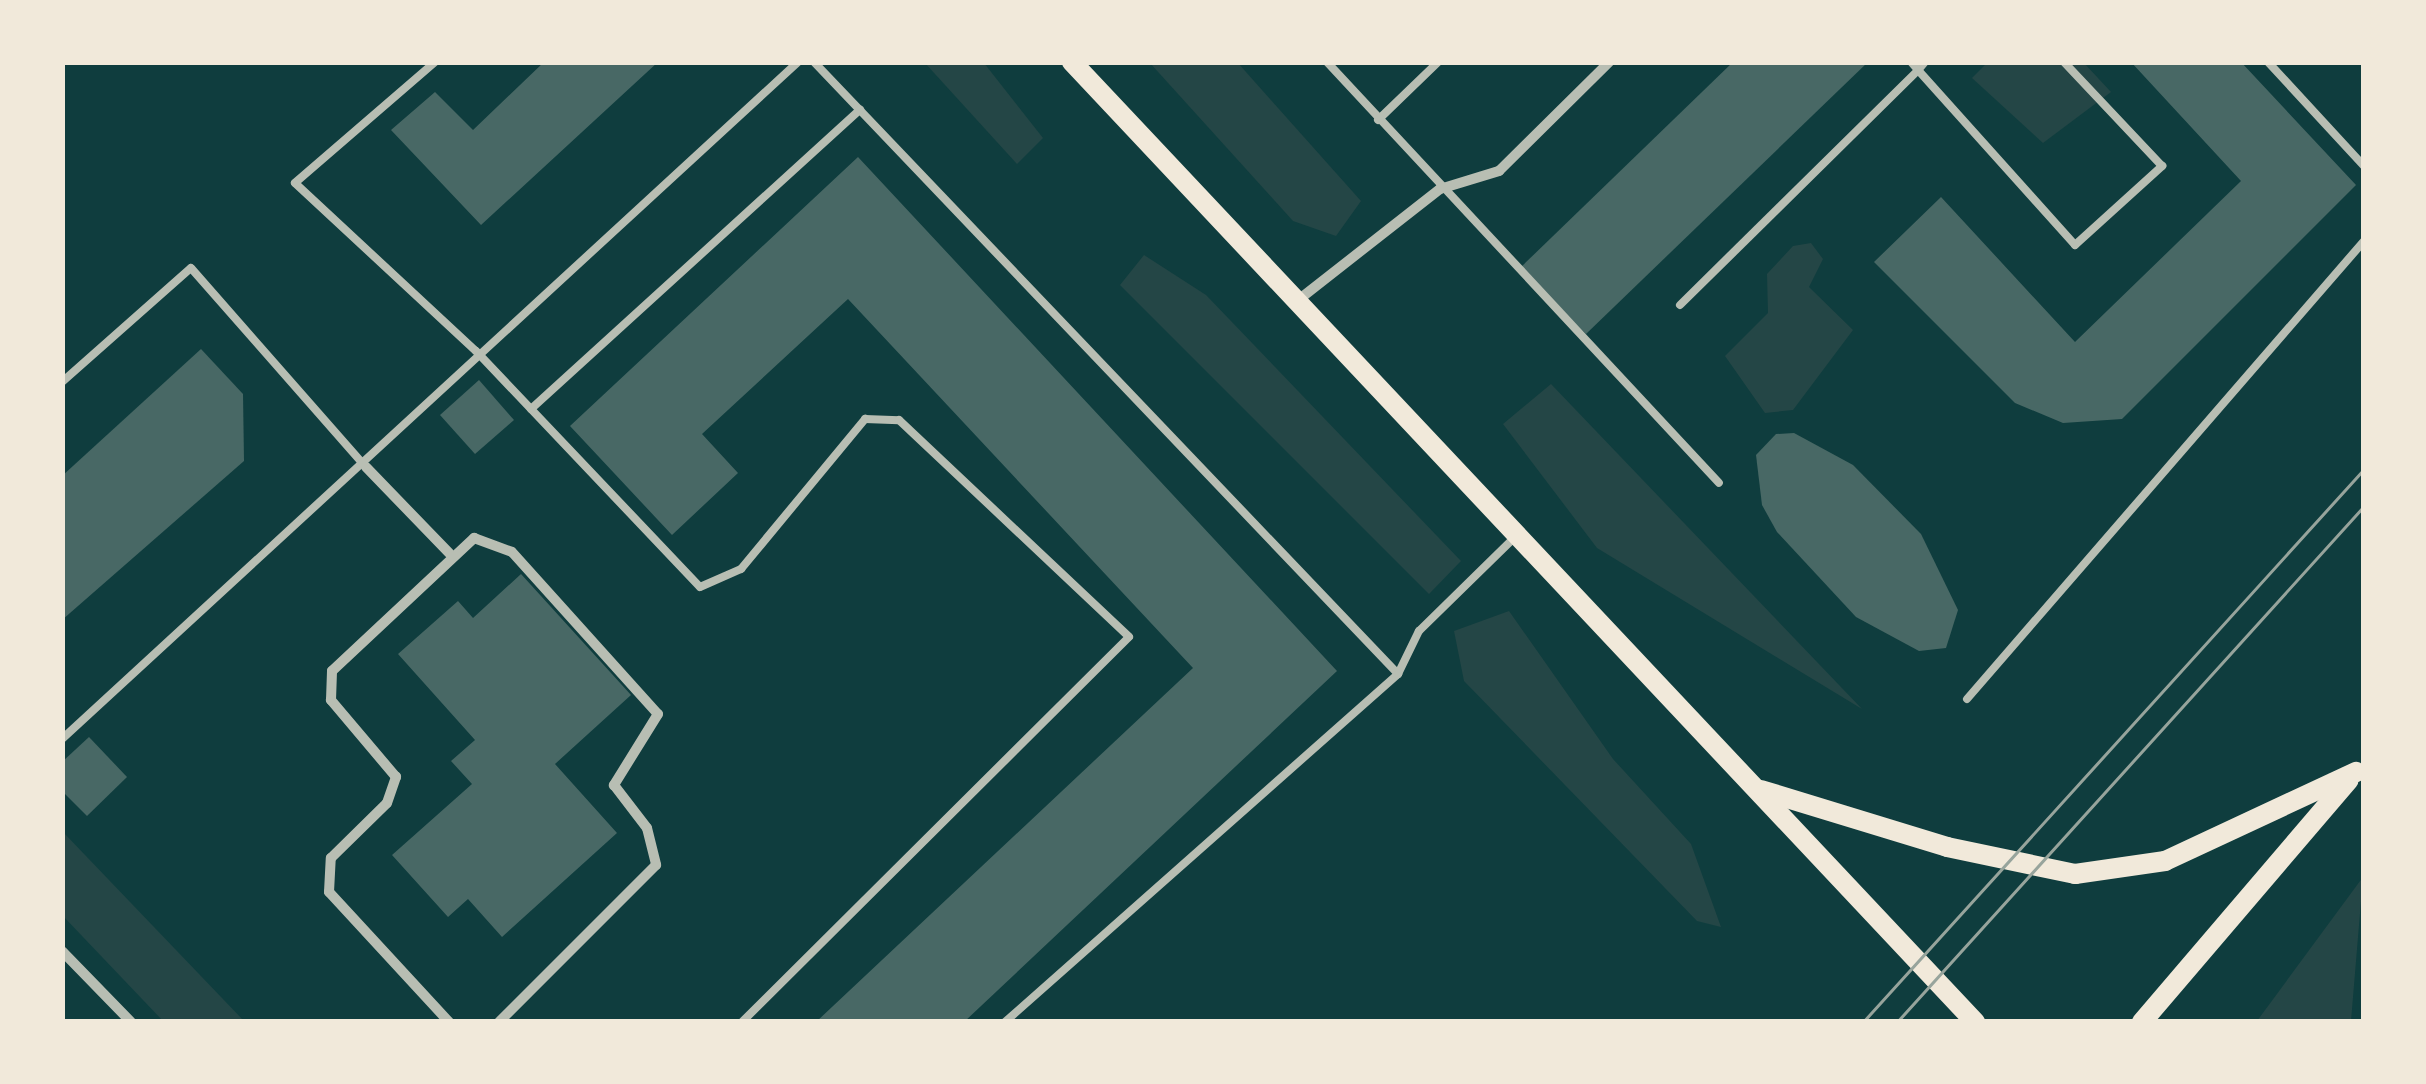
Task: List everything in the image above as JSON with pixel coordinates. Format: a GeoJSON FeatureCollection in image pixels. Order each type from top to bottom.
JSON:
{"type":"FeatureCollection","features":[{"type":"Feature","properties":{"kind":"main road"},"geometry":{"type":"LineString","coordinates":[[1072,62],[1975,1022]]}},
{"type":"Feature","properties":{"kind":"main road"},"geometry":{"type":"LineString","coordinates":[[1759,789],[1948,848],[2075,874],[2165,862],[2360,768]]}},
{"type":"Feature","properties":{"kind":"main road"},"geometry":{"type":"LineString","coordinates":[[2142,1022],[2360,768]]}},
{"type":"Feature","properties":{"kind":"street"},"geometry":{"type":"LineString","coordinates":[[1297,301],[1440,189],[1499,171],[1609,62]]}},
{"type":"Feature","properties":{"kind":"street"},"geometry":{"type":"LineString","coordinates":[[366,467],[449,553]]}},
{"type":"Feature","properties":{"kind":"street"},"geometry":{"type":"LineString","coordinates":[[449,1022],[329,892],[331,858],[387,802],[396,777],[331,700],[332,671],[449,553],[474,538],[512,552],[658,714],[614,785],[648,828],[656,865],[500,1022]]}},
{"type":"Feature","properties":{"kind":"street"},"geometry":{"type":"LineString","coordinates":[[62,950],[132,1022]]}},
{"type":"Feature","properties":{"kind":"lane"},"geometry":{"type":"LineString","coordinates":[[435,62],[294,183],[476,351],[700,587],[740,569],[865,419],[899,420],[1130,638],[742,1022]]}},
{"type":"Feature","properties":{"kind":"lane"},"geometry":{"type":"LineString","coordinates":[[62,739],[366,467],[476,351],[798,62]]}},
{"type":"Feature","properties":{"kind":"lane"},"geometry":{"type":"LineString","coordinates":[[814,62],[1398,674]]}},
{"type":"Feature","properties":{"kind":"lane"},"geometry":{"type":"LineString","coordinates":[[1327,62],[1440,189],[1718,482]]}},
{"type":"Feature","properties":{"kind":"lane"},"geometry":{"type":"LineString","coordinates":[[1378,120],[1438,62]]}},
{"type":"Feature","properties":{"kind":"lane"},"geometry":{"type":"LineString","coordinates":[[1680,305],[1914,66],[1926,62]]}},
{"type":"Feature","properties":{"kind":"lane"},"geometry":{"type":"LineString","coordinates":[[1914,66],[2075,245],[2162,166],[2064,62]]}},
{"type":"Feature","properties":{"kind":"lane"},"geometry":{"type":"LineString","coordinates":[[2268,62],[2364,166]]}},
{"type":"Feature","properties":{"kind":"lane"},"geometry":{"type":"LineString","coordinates":[[532,409],[860,110]]}},
{"type":"Feature","properties":{"kind":"lane"},"geometry":{"type":"LineString","coordinates":[[1967,698],[2364,242]]}},
{"type":"Feature","properties":{"kind":"lane"},"geometry":{"type":"LineString","coordinates":[[62,382],[191,268],[366,467]]}},
{"type":"Feature","properties":{"kind":"lane"},"geometry":{"type":"LineString","coordinates":[[1005,1022],[1398,674],[1419,631],[1518,534]]}},
{"type":"Feature","properties":{"kind":"shaded area"},"geometry":{"type":"Polygon","coordinates":[[[925,63],[984,63],[1043,138],[1017,164],[925,63]]]}},
{"type":"Feature","properties":{"kind":"shaded area"},"geometry":{"type":"Polygon","coordinates":[[[1150,63],[1238,63],[1361,201],[1336,236],[1293,221],[1150,63]]]}},
{"type":"Feature","properties":{"kind":"shaded area"},"geometry":{"type":"Polygon","coordinates":[[[1987,63],[2084,63],[2111,92],[2043,143],[1972,78],[1987,63]]]}},
{"type":"Feature","properties":{"kind":"shaded area"},"geometry":{"type":"Polygon","coordinates":[[[1811,243],[1823,259],[1809,287],[1853,330],[1793,410],[1765,413],[1725,356],[1768,313],[1767,274],[1793,246],[1811,243]]]}},
{"type":"Feature","properties":{"kind":"shaded area"},"geometry":{"type":"Polygon","coordinates":[[[1144,255],[1206,295],[1461,561],[1429,594],[1120,285],[1144,255]]]}},
{"type":"Feature","properties":{"kind":"shaded area"},"geometry":{"type":"Polygon","coordinates":[[[1551,384],[1862,709],[1597,548],[1503,424],[1551,384]]]}},
{"type":"Feature","properties":{"kind":"shaded area"},"geometry":{"type":"Polygon","coordinates":[[[1509,611],[1613,759],[1691,844],[1721,927],[1697,921],[1464,681],[1454,631],[1509,611]]]}},
{"type":"Feature","properties":{"kind":"shaded area"},"geometry":{"type":"Polygon","coordinates":[[[62,832],[244,1021],[163,1021],[63,916],[62,832]]]}},
{"type":"Feature","properties":{"kind":"shaded area"},"geometry":{"type":"Polygon","coordinates":[[[2363,877],[2351,1021],[2257,1021],[2363,877]]]}},
{"type":"Feature","properties":{"kind":"building"},"geometry":{"type":"Polygon","coordinates":[[[544,62],[658,62],[481,225],[391,130],[435,92],[473,130],[544,62]]]}},
{"type":"Feature","properties":{"kind":"building"},"geometry":{"type":"Polygon","coordinates":[[[1733,62],[1868,62],[1586,334],[1521,267],[1733,62]]]}},
{"type":"Feature","properties":{"kind":"building"},"geometry":{"type":"Polygon","coordinates":[[[2131,62],[2241,62],[2356,185],[2122,419],[2063,423],[2015,403],[1874,262],[1941,197],[2075,342],[2241,181],[2131,62]]]}},
{"type":"Feature","properties":{"kind":"building"},"geometry":{"type":"Polygon","coordinates":[[[858,157],[1337,671],[964,1022],[816,1022],[1193,668],[848,299],[702,434],[738,473],[672,535],[570,426],[858,157]]]}},
{"type":"Feature","properties":{"kind":"building"},"geometry":{"type":"Polygon","coordinates":[[[201,349],[243,394],[244,461],[62,620],[62,476],[201,349]]]}},
{"type":"Feature","properties":{"kind":"building"},"geometry":{"type":"Polygon","coordinates":[[[479,380],[514,420],[475,454],[440,415],[479,380]]]}},
{"type":"Feature","properties":{"kind":"building"},"geometry":{"type":"Polygon","coordinates":[[[1794,433],[1853,465],[1921,534],[1958,610],[1946,648],[1919,651],[1856,617],[1777,532],[1762,505],[1756,455],[1776,434],[1794,433]]]}},
{"type":"Feature","properties":{"kind":"building"},"geometry":{"type":"Polygon","coordinates":[[[521,574],[631,695],[555,764],[617,833],[502,937],[468,899],[448,917],[392,855],[472,784],[451,761],[475,740],[398,654],[458,601],[473,618],[521,574]]]}},
{"type":"Feature","properties":{"kind":"building"},"geometry":{"type":"Polygon","coordinates":[[[89,737],[127,777],[87,816],[62,791],[62,762],[89,737]]]}},
{"type":"Feature","properties":{"kind":"tram line"},"geometry":{"type":"LineString","coordinates":[[1863,1022],[2364,469]]}},
{"type":"Feature","properties":{"kind":"tram line"},"geometry":{"type":"LineString","coordinates":[[1897,1022],[2364,506]]}}]}
